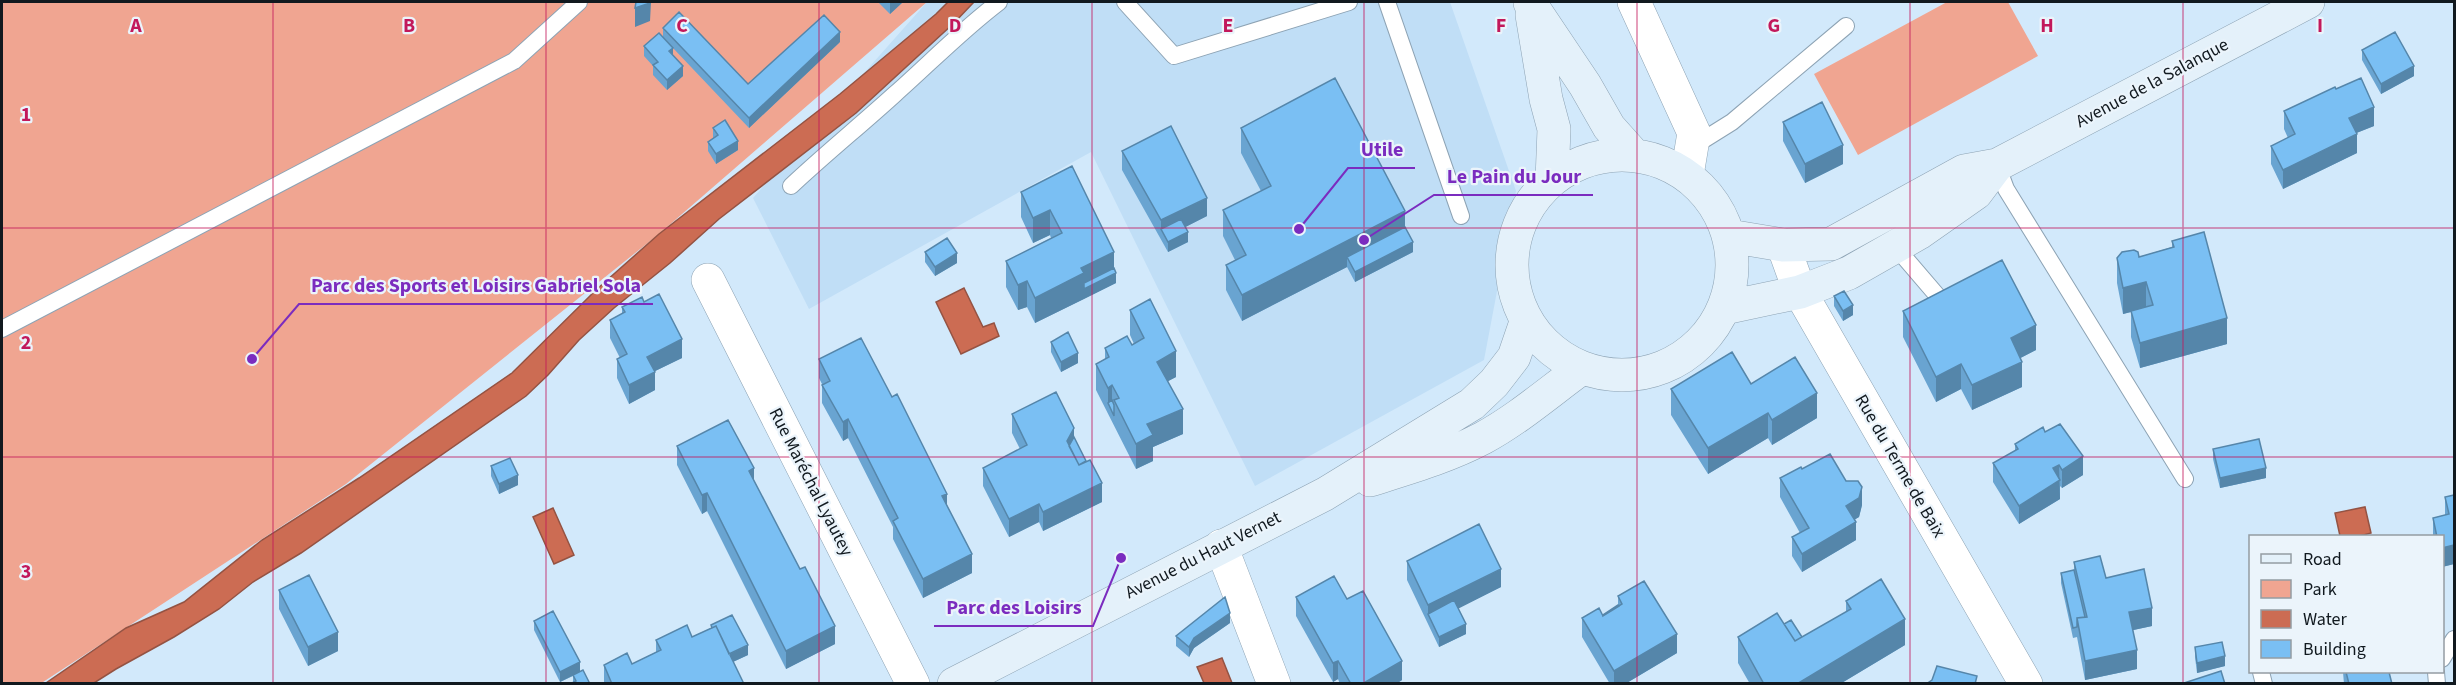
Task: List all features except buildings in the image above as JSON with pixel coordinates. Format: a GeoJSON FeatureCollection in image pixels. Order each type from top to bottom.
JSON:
{"type":"FeatureCollection","features":[{"type":"Feature","properties":{"kind":"main road"},"geometry":{"type":"LineString","coordinates":[[1529,2],[1585,86],[1609,127],[1634,155]]}},
{"type":"Feature","properties":{"kind":"main road"},"geometry":{"type":"LineString","coordinates":[[1529,2],[1546,99],[1554,129],[1551,180]]}},
{"type":"Feature","properties":{"kind":"main road","name":"Avenue de la Salanque"},"geometry":{"type":"LineString","coordinates":[[1997,165],[2308,2]]}},
{"type":"Feature","properties":{"kind":"main road"},"geometry":{"type":"LineString","coordinates":[[1634,155],[1662,162],[1689,161],[1713,202],[1729,236],[1732,272],[1724,308],[1706,337],[1680,359],[1649,372],[1615,375],[1582,368],[1550,349],[1526,322],[1513,285],[1511,262],[1514,238],[1524,214],[1538,193],[1551,180],[1576,164],[1605,156],[1634,155]]}},
{"type":"Feature","properties":{"kind":"main road"},"geometry":{"type":"LineString","coordinates":[[1729,236],[1783,245],[1831,244],[1964,171],[1997,165]]}},
{"type":"Feature","properties":{"kind":"main road"},"geometry":{"type":"LineString","coordinates":[[1724,308],[1800,292],[1849,273],[1919,233],[1976,194],[1997,165]]}},
{"type":"Feature","properties":{"kind":"main road","name":"Avenue du Haut Vernet"},"geometry":{"type":"LineString","coordinates":[[954,684],[1325,494],[1472,404],[1494,383],[1514,357],[1526,322]]}},
{"type":"Feature","properties":{"kind":"main road","name":"Avenue du Haut Vernet"},"geometry":{"type":"LineString","coordinates":[[1325,494],[1430,462],[1482,438],[1506,424],[1582,368]]}},
{"type":"Feature","properties":{"kind":"street"},"geometry":{"type":"LineString","coordinates":[[1635,2],[1694,133],[1689,161]]}},
{"type":"Feature","properties":{"kind":"street","name":"Rue du Terme de Baix"},"geometry":{"type":"LineString","coordinates":[[1783,245],[1800,292],[2026,684]]}},
{"type":"Feature","properties":{"kind":"street","name":"Rue Maréchal Lyautey"},"geometry":{"type":"LineString","coordinates":[[708,280],[913,684]]}},
{"type":"Feature","properties":{"kind":"street"},"geometry":{"type":"LineString","coordinates":[[1221,546],[1274,684]]}},
{"type":"Feature","properties":{"kind":"lane"},"geometry":{"type":"LineString","coordinates":[[2,329],[514,61],[579,2]]}},
{"type":"Feature","properties":{"kind":"lane"},"geometry":{"type":"LineString","coordinates":[[791,186],[895,94],[960,32],[999,2]]}},
{"type":"Feature","properties":{"kind":"lane"},"geometry":{"type":"LineString","coordinates":[[1125,2],[1174,56],[1349,2]]}},
{"type":"Feature","properties":{"kind":"lane"},"geometry":{"type":"LineString","coordinates":[[1387,2],[1461,216]]}},
{"type":"Feature","properties":{"kind":"lane"},"geometry":{"type":"LineString","coordinates":[[1689,161],[1846,27]]}},
{"type":"Feature","properties":{"kind":"lane"},"geometry":{"type":"LineString","coordinates":[[1997,165],[2006,189],[2185,479]]}},
{"type":"Feature","properties":{"kind":"lane"},"geometry":{"type":"LineString","coordinates":[[1869,223],[1896,246],[1941,300]]}},
{"type":"Feature","properties":{"kind":"lane"},"geometry":{"type":"LineString","coordinates":[[2444,656],[2454,639]]}},
{"type":"Feature","properties":{"kind":"shaded area"},"geometry":{"type":"Polygon","coordinates":[[[927,2],[1450,2],[1516,191],[1484,360],[1255,486],[1091,152],[809,309],[753,198],[927,2]]]}},
{"type":"Feature","properties":{"kind":"green space"},"geometry":{"type":"Polygon","coordinates":[[[2,2],[927,2],[659,234],[346,484],[40,684],[2,683],[2,2]]]}},
{"type":"Feature","properties":{"kind":"green space"},"geometry":{"type":"Polygon","coordinates":[[[1947,2],[2008,2],[2038,56],[1858,155],[1814,74],[1947,2]]]}},
{"type":"Feature","properties":{"kind":"water"},"geometry":{"type":"Polygon","coordinates":[[[948,2],[974,2],[856,113],[719,219],[670,263],[614,308],[579,340],[526,396],[301,553],[253,582],[219,609],[174,637],[94,683],[46,683],[126,628],[184,602],[262,540],[359,478],[512,373],[597,289],[659,234],[840,94],[948,2]]]}},
{"type":"Feature","properties":{"kind":"water"},"geometry":{"type":"Polygon","coordinates":[[[964,288],[983,327],[994,323],[999,336],[961,354],[936,302],[964,288]]]}},
{"type":"Feature","properties":{"kind":"water"},"geometry":{"type":"Polygon","coordinates":[[[2365,507],[2371,533],[2340,535],[2335,513],[2365,507]]]}},
{"type":"Feature","properties":{"kind":"water"},"geometry":{"type":"Polygon","coordinates":[[[553,508],[574,555],[554,564],[533,517],[553,508]]]}},
{"type":"Feature","properties":{"kind":"water"},"geometry":{"type":"Polygon","coordinates":[[[1222,658],[1232,683],[1204,683],[1197,667],[1222,658]]]}},
{"type":"Feature","properties":{"kind":"place","name":"Utile"},"geometry":{"type":"Point","coordinates":[1299,229]}},
{"type":"Feature","properties":{"kind":"place","name":"Le Pain du Jour"},"geometry":{"type":"Point","coordinates":[1364,240]}},
{"type":"Feature","properties":{"kind":"place","name":"Parc des Sports et Loisirs Gabriel Sola"},"geometry":{"type":"Point","coordinates":[252,359]}},
{"type":"Feature","properties":{"kind":"place","name":"Parc des Loisirs"},"geometry":{"type":"Point","coordinates":[1121,558]}}]}
